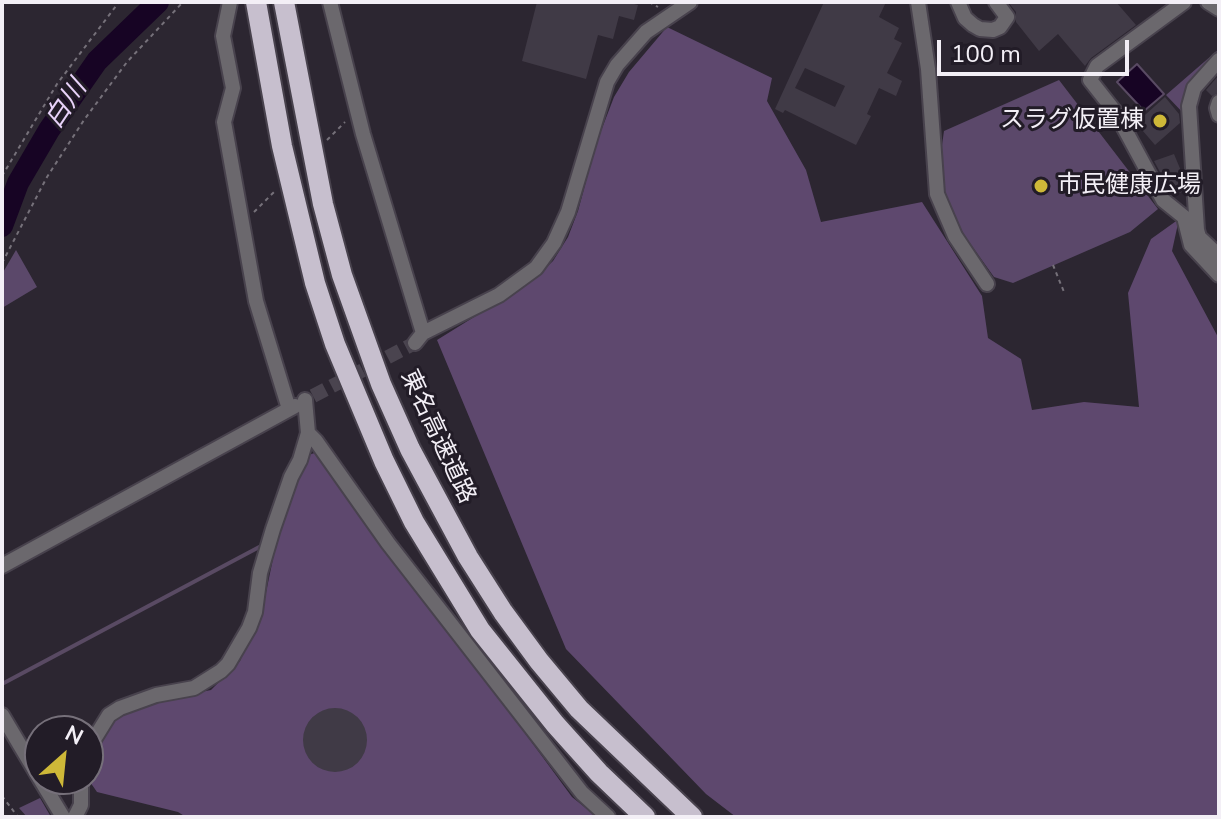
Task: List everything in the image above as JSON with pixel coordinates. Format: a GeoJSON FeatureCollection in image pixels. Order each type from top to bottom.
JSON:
{"type":"FeatureCollection","features":[{"type":"Feature","properties":{"kind":"highway","name":"東名高速道路"},"geometry":{"type":"LineString","coordinates":[[284,2],[323,204],[342,275],[381,384],[410,449],[468,557],[539,661],[579,709],[692,817]]}},
{"type":"Feature","properties":{"kind":"highway"},"geometry":{"type":"LineString","coordinates":[[257,7],[282,146],[315,283],[340,357],[384,461],[414,522],[480,630],[555,724],[599,773],[645,817]]}},
{"type":"Feature","properties":{"kind":"street"},"geometry":{"type":"LineString","coordinates":[[230,2],[223,36],[233,88],[224,122],[256,301],[289,409]]}},
{"type":"Feature","properties":{"kind":"street"},"geometry":{"type":"LineString","coordinates":[[330,2],[419,338],[499,295],[536,268],[554,243],[568,212],[600,100],[612,74],[646,32],[690,2]]}},
{"type":"Feature","properties":{"kind":"street"},"geometry":{"type":"LineString","coordinates":[[918,2],[928,69],[937,194],[955,236],[987,284]]}},
{"type":"Feature","properties":{"kind":"street"},"geometry":{"type":"LineString","coordinates":[[961,3],[965,18],[973,25],[993,30],[1000,27],[1007,17],[996,2]]}},
{"type":"Feature","properties":{"kind":"street"},"geometry":{"type":"LineString","coordinates":[[1184,2],[1097,66],[1090,80],[1098,86],[1116,113],[1163,200],[1184,217],[1191,245],[1219,275]]}},
{"type":"Feature","properties":{"kind":"street"},"geometry":{"type":"LineString","coordinates":[[1208,2],[1219,9]]}},
{"type":"Feature","properties":{"kind":"street"},"geometry":{"type":"LineString","coordinates":[[1219,60],[1194,88],[1189,106],[1197,230],[1199,237],[1219,256]]}},
{"type":"Feature","properties":{"kind":"street"},"geometry":{"type":"LineString","coordinates":[[1219,102],[1219,115]]}},
{"type":"Feature","properties":{"kind":"street"},"geometry":{"type":"LineString","coordinates":[[2,566],[309,398],[308,433],[273,529],[260,573],[255,612],[228,664],[194,688],[156,695],[120,708],[109,715],[104,723]]}},
{"type":"Feature","properties":{"kind":"street"},"geometry":{"type":"LineString","coordinates":[[308,433],[388,543],[582,793],[608,817]]}},
{"type":"Feature","properties":{"kind":"street"},"geometry":{"type":"LineString","coordinates":[[2,715],[24,752]]}},
{"type":"Feature","properties":{"kind":"street"},"geometry":{"type":"LineString","coordinates":[[50,795],[63,817]]}},
{"type":"Feature","properties":{"kind":"street"},"geometry":{"type":"LineString","coordinates":[[75,817],[81,805],[81,795]]}},
{"type":"Feature","properties":{"kind":"path"},"geometry":{"type":"LineString","coordinates":[[2,176],[57,84],[119,2]]}},
{"type":"Feature","properties":{"kind":"path"},"geometry":{"type":"LineString","coordinates":[[2,263],[47,177],[84,120],[127,62],[183,2]]}},
{"type":"Feature","properties":{"kind":"path"},"geometry":{"type":"LineString","coordinates":[[325,142],[358,110]]}},
{"type":"Feature","properties":{"kind":"path"},"geometry":{"type":"LineString","coordinates":[[242,223],[279,187]]}},
{"type":"Feature","properties":{"kind":"path"},"geometry":{"type":"LineString","coordinates":[[1053,265],[1064,292]]}},
{"type":"Feature","properties":{"kind":"path"},"geometry":{"type":"LineString","coordinates":[[2,796],[18,817]]}},
{"type":"Feature","properties":{"kind":"shaded area"},"geometry":{"type":"Polygon","coordinates":[[[667,27],[772,78],[767,101],[806,170],[821,222],[922,202],[982,296],[988,338],[1021,359],[1032,410],[1084,402],[1139,407],[1128,293],[1151,239],[1179,219],[1172,251],[1219,339],[1219,817],[736,817],[706,794],[566,649],[437,340],[532,281],[553,261],[568,237],[578,211],[596,144],[614,97],[629,72],[667,27]]]}},
{"type":"Feature","properties":{"kind":"shaded area"},"geometry":{"type":"Polygon","coordinates":[[[1219,49],[1219,58],[1186,116],[1166,95],[1219,49]]]}},
{"type":"Feature","properties":{"kind":"shaded area"},"geometry":{"type":"Polygon","coordinates":[[[1137,64],[1164,94],[1144,111],[1117,82],[1137,64]]]}},
{"type":"Feature","properties":{"kind":"shaded area","name":"市民健康広場"},"geometry":{"type":"Polygon","coordinates":[[[1059,80],[1158,209],[1130,232],[1013,283],[994,277],[964,235],[946,198],[938,173],[944,131],[1059,80]]]}},
{"type":"Feature","properties":{"kind":"shaded area"},"geometry":{"type":"Polygon","coordinates":[[[16,250],[37,287],[2,308],[2,274],[16,250]]]}},
{"type":"Feature","properties":{"kind":"shaded area"},"geometry":{"type":"Polygon","coordinates":[[[318,452],[572,797],[597,817],[186,817],[178,812],[104,794],[104,732],[119,714],[159,700],[211,690],[240,661],[263,607],[281,520],[308,455],[318,452]]]}},
{"type":"Feature","properties":{"kind":"shaded area"},"geometry":{"type":"Polygon","coordinates":[[[40,798],[51,817],[27,817],[19,808],[40,798]]]}},
{"type":"Feature","properties":{"kind":"building"},"geometry":{"type":"Polygon","coordinates":[[[537,2],[627,2],[638,5],[634,20],[619,16],[613,39],[598,35],[586,79],[522,61],[537,2]]]}},
{"type":"Feature","properties":{"kind":"building"},"geometry":{"type":"Polygon","coordinates":[[[824,2],[886,2],[879,17],[899,28],[894,39],[902,43],[887,73],[902,81],[896,96],[879,88],[867,114],[871,116],[856,145],[785,110],[783,113],[775,109],[824,2]],[[805,68],[795,88],[835,107],[845,86],[805,68]]]}},
{"type":"Feature","properties":{"kind":"building"},"geometry":{"type":"Polygon","coordinates":[[[1008,2],[1116,2],[1136,25],[1091,58],[1085,66],[1058,34],[1039,51],[1016,22],[1016,12],[1008,2]]]}},
{"type":"Feature","properties":{"kind":"building"},"geometry":{"type":"Polygon","coordinates":[[[1219,75],[1219,92],[1212,96],[1206,90],[1219,75]]]}},
{"type":"Feature","properties":{"kind":"building","name":"スラグ仮置棟"},"geometry":{"type":"Polygon","coordinates":[[[1165,97],[1179,114],[1180,123],[1155,145],[1136,123],[1165,97]]]}},
{"type":"Feature","properties":{"kind":"building"},"geometry":{"type":"Polygon","coordinates":[[[1174,154],[1184,178],[1184,191],[1173,196],[1154,161],[1174,154]]]}},
{"type":"Feature","properties":{"kind":"building"},"geometry":{"type":"Polygon","coordinates":[[[335,708],[353,714],[361,722],[367,740],[361,758],[353,766],[335,772],[317,766],[309,758],[303,740],[309,722],[317,714],[335,708]]]}},
{"type":"Feature","properties":{"kind":"waterway","name":"白川"},"geometry":{"type":"LineString","coordinates":[[2,226],[18,183],[49,130],[97,61],[158,2]]}},
{"type":"Feature","properties":{"kind":"waterway"},"geometry":{"type":"LineString","coordinates":[[2,684],[263,545]]}},
{"type":"Feature","properties":{"kind":"tunnel"},"geometry":{"type":"LineString","coordinates":[[313,396],[415,343]]}},
{"type":"Feature","properties":{"kind":"place","name":"スラグ仮置棟"},"geometry":{"type":"Point","coordinates":[1160,121]}},
{"type":"Feature","properties":{"kind":"place","name":"市民健康広場"},"geometry":{"type":"Point","coordinates":[1041,186]}}]}
